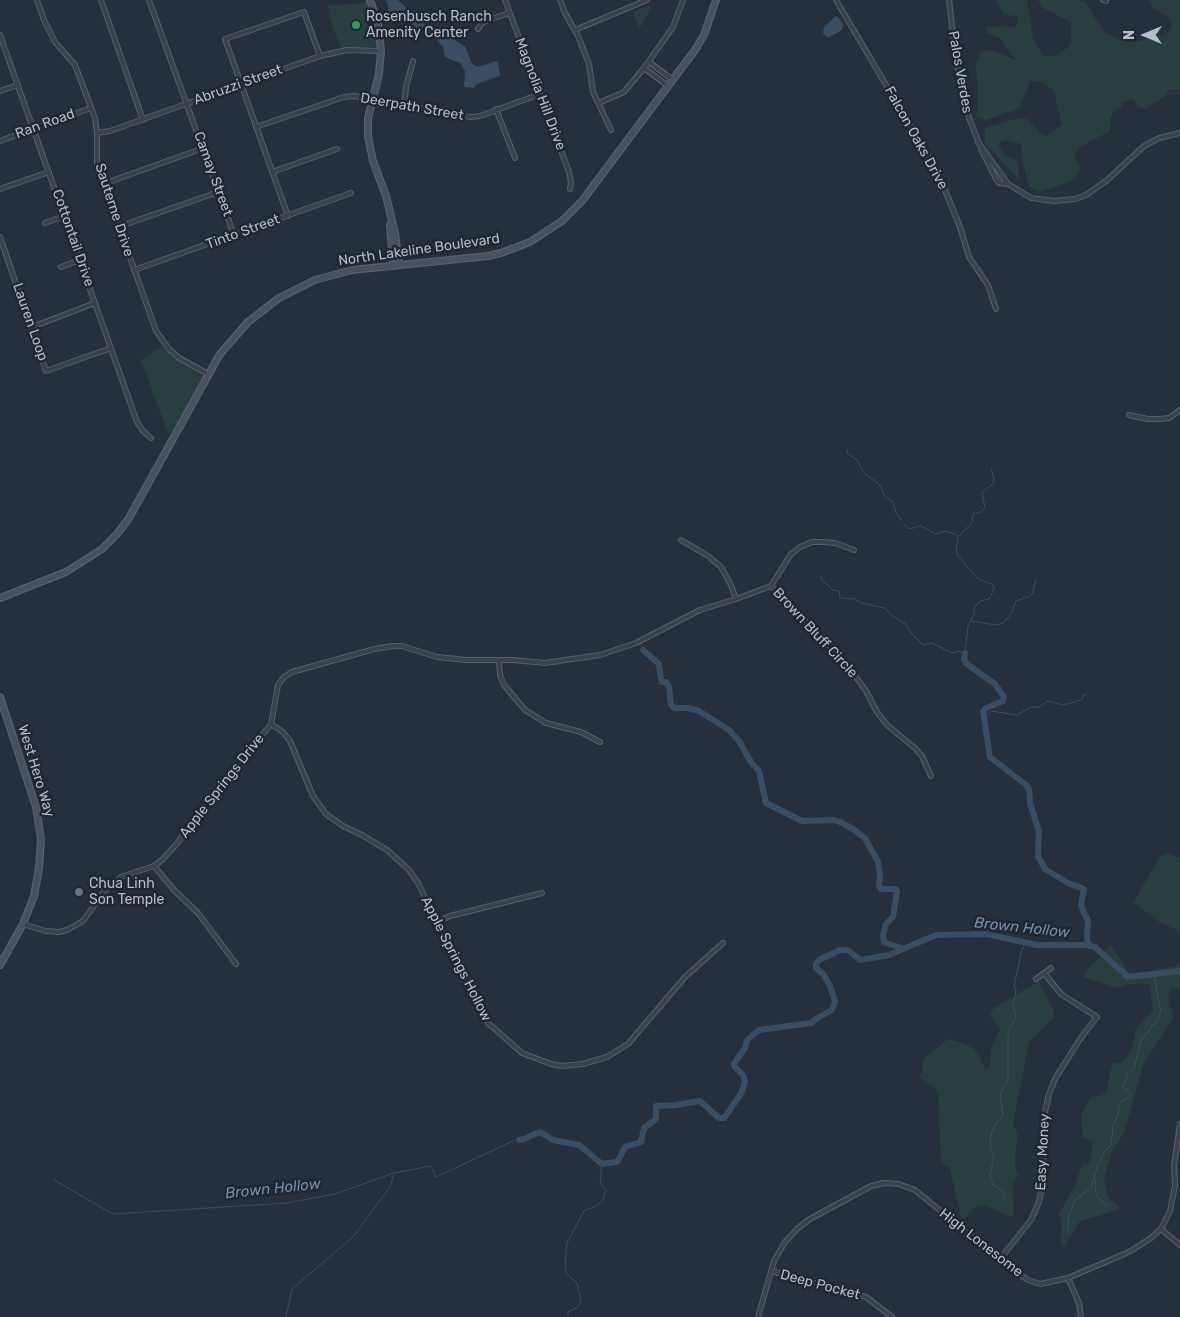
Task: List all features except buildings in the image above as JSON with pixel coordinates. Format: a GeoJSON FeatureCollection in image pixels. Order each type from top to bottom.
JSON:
{"type":"FeatureCollection","features":[{"type":"Feature","properties":{"kind":"street"},"geometry":{"type":"LineString","coordinates":[[37,1],[44,0]]}},
{"type":"Feature","properties":{"kind":"street"},"geometry":{"type":"LineString","coordinates":[[101,0],[143,120]]}},
{"type":"Feature","properties":{"kind":"street","name":"Camay Street"},"geometry":{"type":"LineString","coordinates":[[149,0],[234,235]]}},
{"type":"Feature","properties":{"kind":"street"},"geometry":{"type":"LineString","coordinates":[[370,0],[378,23],[381,51],[379,74],[368,118],[370,148],[386,196],[391,218],[396,265]]}},
{"type":"Feature","properties":{"kind":"street","name":"Magnolia Hill Drive"},"geometry":{"type":"LineString","coordinates":[[505,0],[569,172],[570,189]]}},
{"type":"Feature","properties":{"kind":"street"},"geometry":{"type":"LineString","coordinates":[[560,0],[589,64],[592,85],[611,130]]}},
{"type":"Feature","properties":{"kind":"street"},"geometry":{"type":"LineString","coordinates":[[575,30],[647,0]]}},
{"type":"Feature","properties":{"kind":"street"},"geometry":{"type":"LineString","coordinates":[[599,103],[624,92],[649,62],[673,26],[683,0]]}},
{"type":"Feature","properties":{"kind":"street","name":"North Lakeline Boulevard"},"geometry":{"type":"LineString","coordinates":[[0,598],[66,572],[102,549],[117,534],[133,512],[220,354],[248,322],[279,298],[315,280],[341,272],[494,254],[518,248],[552,228],[582,201],[695,50],[704,35],[716,0]]}},
{"type":"Feature","properties":{"kind":"street","name":"Falcon Oaks Drive"},"geometry":{"type":"LineString","coordinates":[[836,0],[938,173],[960,227],[969,257],[988,285],[996,310]]}},
{"type":"Feature","properties":{"kind":"street","name":"Palos Verdes"},"geometry":{"type":"LineString","coordinates":[[949,0],[956,61],[970,126],[978,142],[1008,184],[1024,195],[1037,200],[1054,201],[1080,198],[1102,184],[1148,143],[1164,136],[1180,133]]}},
{"type":"Feature","properties":{"kind":"street","name":"Sauterne Drive"},"geometry":{"type":"LineString","coordinates":[[37,1],[55,42],[75,66],[95,118],[97,164],[150,314],[163,341],[178,358],[208,374]]}},
{"type":"Feature","properties":{"kind":"street"},"geometry":{"type":"LineString","coordinates":[[288,216],[225,40],[304,12],[320,56]]}},
{"type":"Feature","properties":{"kind":"street"},"geometry":{"type":"LineString","coordinates":[[478,29],[483,22],[510,12]]}},
{"type":"Feature","properties":{"kind":"street","name":"Cottontail Drive"},"geometry":{"type":"LineString","coordinates":[[1,39],[137,422],[151,438]]}},
{"type":"Feature","properties":{"kind":"street","name":"Abruzzi Street"},"geometry":{"type":"LineString","coordinates":[[97,133],[110,131],[143,120],[320,56],[347,50],[381,51]]}},
{"type":"Feature","properties":{"kind":"street"},"geometry":{"type":"LineString","coordinates":[[404,106],[406,87],[413,61]]}},
{"type":"Feature","properties":{"kind":"street"},"geometry":{"type":"LineString","coordinates":[[649,62],[673,80]]}},
{"type":"Feature","properties":{"kind":"street"},"geometry":{"type":"LineString","coordinates":[[644,68],[668,86]]}},
{"type":"Feature","properties":{"kind":"street"},"geometry":{"type":"LineString","coordinates":[[0,91],[18,85]]}},
{"type":"Feature","properties":{"kind":"street","name":"Deerpath Street"},"geometry":{"type":"LineString","coordinates":[[256,127],[344,97],[356,96],[404,106],[444,110],[466,117],[476,117],[540,94]]}},
{"type":"Feature","properties":{"kind":"street","name":"Ran Road"},"geometry":{"type":"LineString","coordinates":[[0,141],[91,108]]}},
{"type":"Feature","properties":{"kind":"street"},"geometry":{"type":"LineString","coordinates":[[496,109],[514,158]]}},
{"type":"Feature","properties":{"kind":"street"},"geometry":{"type":"LineString","coordinates":[[103,184],[204,148]]}},
{"type":"Feature","properties":{"kind":"street"},"geometry":{"type":"LineString","coordinates":[[272,172],[337,149]]}},
{"type":"Feature","properties":{"kind":"street"},"geometry":{"type":"LineString","coordinates":[[0,189],[49,172]]}},
{"type":"Feature","properties":{"kind":"street"},"geometry":{"type":"LineString","coordinates":[[118,227],[218,192]]}},
{"type":"Feature","properties":{"kind":"street","name":"Tinto Street"},"geometry":{"type":"LineString","coordinates":[[134,270],[351,193]]}},
{"type":"Feature","properties":{"kind":"street"},"geometry":{"type":"LineString","coordinates":[[45,223],[65,216]]}},
{"type":"Feature","properties":{"kind":"street","name":"Lauren Loop"},"geometry":{"type":"LineString","coordinates":[[0,237],[46,371],[112,348]]}},
{"type":"Feature","properties":{"kind":"street"},"geometry":{"type":"LineString","coordinates":[[61,267],[80,260]]}},
{"type":"Feature","properties":{"kind":"street"},"geometry":{"type":"LineString","coordinates":[[32,327],[95,303]]}},
{"type":"Feature","properties":{"kind":"street"},"geometry":{"type":"LineString","coordinates":[[1129,415],[1148,419],[1161,419],[1173,416],[1180,410]]}},
{"type":"Feature","properties":{"kind":"street"},"geometry":{"type":"LineString","coordinates":[[682,540],[708,556],[721,568],[731,585],[736,599]]}},
{"type":"Feature","properties":{"kind":"street"},"geometry":{"type":"LineString","coordinates":[[770,586],[791,554],[800,547],[812,542],[823,542],[835,543],[854,550]]}},
{"type":"Feature","properties":{"kind":"street","name":"Apple Springs Drive"},"geometry":{"type":"LineString","coordinates":[[23,924],[45,931],[59,932],[67,930],[83,921],[104,893],[121,877],[154,866],[174,846],[271,724],[278,685],[284,677],[292,672],[374,649],[402,646],[444,658],[545,663],[571,660],[612,652],[636,643],[700,610],[770,586]]}},
{"type":"Feature","properties":{"kind":"street","name":"Brown Bluff Circle"},"geometry":{"type":"LineString","coordinates":[[770,586],[845,662],[887,725],[922,756],[931,776]]}},
{"type":"Feature","properties":{"kind":"street"},"geometry":{"type":"LineString","coordinates":[[499,660],[500,675],[504,685],[525,710],[546,723],[581,732],[600,742]]}},
{"type":"Feature","properties":{"kind":"street","name":"West Hero Way"},"geometry":{"type":"LineString","coordinates":[[0,697],[29,780],[39,824],[40,854],[34,896],[23,924],[0,965]]}},
{"type":"Feature","properties":{"kind":"street","name":"Apple Springs Hollow"},"geometry":{"type":"LineString","coordinates":[[271,724],[283,732],[290,741],[313,796],[323,810],[343,826],[386,850],[406,866],[418,883],[463,968],[478,1004],[491,1026],[522,1053],[562,1066],[582,1064],[606,1056],[628,1044],[685,977],[723,943]]}},
{"type":"Feature","properties":{"kind":"street"},"geometry":{"type":"LineString","coordinates":[[154,866],[174,890],[198,913],[236,964]]}},
{"type":"Feature","properties":{"kind":"street"},"geometry":{"type":"LineString","coordinates":[[437,922],[459,913],[542,893]]}},
{"type":"Feature","properties":{"kind":"street"},"geometry":{"type":"LineString","coordinates":[[1036,979],[1051,968]]}},
{"type":"Feature","properties":{"kind":"street","name":"Easy Money"},"geometry":{"type":"LineString","coordinates":[[1000,1259],[1030,1220],[1039,1202],[1043,1181],[1044,1116],[1055,1079],[1080,1038],[1097,1017],[1061,994],[1044,973]]}},
{"type":"Feature","properties":{"kind":"street","name":"High Lonesome"},"geometry":{"type":"LineString","coordinates":[[758,1317],[774,1261],[785,1242],[798,1228],[871,1186],[884,1182],[899,1184],[915,1190],[1000,1259],[1028,1280],[1040,1284],[1068,1278],[1129,1252],[1161,1229],[1170,1211],[1175,1186],[1174,1165],[1180,1124]]}},
{"type":"Feature","properties":{"kind":"street"},"geometry":{"type":"LineString","coordinates":[[1161,1229],[1180,1245]]}},
{"type":"Feature","properties":{"kind":"street","name":"Deep Pocket"},"geometry":{"type":"LineString","coordinates":[[771,1272],[866,1297],[892,1317]]}},
{"type":"Feature","properties":{"kind":"street"},"geometry":{"type":"LineString","coordinates":[[1068,1278],[1079,1303],[1081,1317]]}},
{"type":"Feature","properties":{"kind":"green space"},"geometry":{"type":"Polygon","coordinates":[[[995,0],[1027,0],[1033,39],[1043,55],[1049,56],[1057,55],[1071,45],[1071,22],[1043,8],[1038,0],[1078,0],[1085,2],[1104,32],[1130,43],[1165,35],[1171,29],[1171,19],[1153,8],[1149,0],[1180,0],[1180,90],[1169,90],[1165,96],[1145,109],[1138,107],[1133,99],[1121,102],[1122,106],[1114,111],[1110,118],[1110,131],[1080,147],[1075,153],[1074,156],[1080,167],[1078,173],[1069,182],[1040,192],[1029,186],[1022,160],[1021,144],[1006,140],[998,144],[1005,156],[1017,160],[1020,181],[985,144],[985,128],[1018,118],[1027,119],[1040,133],[1046,136],[1062,125],[1054,91],[1043,82],[1030,81],[1020,107],[1014,111],[985,120],[976,116],[978,109],[975,67],[980,52],[991,50],[1016,60],[1000,39],[987,33],[987,27],[1007,26],[1014,28],[1018,23],[1018,17],[1004,14],[995,0]]]}},
{"type":"Feature","properties":{"kind":"green space"},"geometry":{"type":"Polygon","coordinates":[[[367,1],[372,14],[377,47],[341,49],[329,16],[331,15],[328,5],[359,4],[367,1]]]}},
{"type":"Feature","properties":{"kind":"green space"},"geometry":{"type":"Polygon","coordinates":[[[650,5],[651,9],[639,29],[633,11],[650,5]]]}},
{"type":"Feature","properties":{"kind":"green space"},"geometry":{"type":"Polygon","coordinates":[[[162,346],[180,362],[203,376],[175,431],[168,433],[141,360],[162,346]]]}},
{"type":"Feature","properties":{"kind":"green space"},"geometry":{"type":"Polygon","coordinates":[[[1168,853],[1180,858],[1180,931],[1162,924],[1133,902],[1160,857],[1168,853]]]}},
{"type":"Feature","properties":{"kind":"green space"},"geometry":{"type":"Polygon","coordinates":[[[1111,945],[1129,972],[1139,973],[1180,965],[1180,989],[1172,988],[1168,995],[1173,1018],[1143,1065],[1125,1130],[1111,1154],[1104,1180],[1109,1199],[1119,1206],[1118,1210],[1080,1221],[1064,1247],[1060,1240],[1062,1227],[1059,1214],[1076,1183],[1082,1164],[1089,1165],[1093,1142],[1083,1138],[1081,1115],[1091,1097],[1100,1096],[1107,1091],[1111,1066],[1115,1063],[1122,1063],[1132,1050],[1135,1030],[1153,1010],[1149,984],[1131,984],[1116,988],[1084,977],[1084,973],[1111,945]]]}},
{"type":"Feature","properties":{"kind":"green space"},"geometry":{"type":"Polygon","coordinates":[[[1039,981],[1054,1011],[1054,1017],[1029,1042],[1013,1123],[1018,1136],[1015,1168],[1018,1175],[1013,1184],[1014,1214],[1011,1217],[984,1205],[975,1207],[962,1220],[949,1166],[945,1167],[941,1162],[938,1094],[936,1089],[920,1077],[925,1057],[948,1039],[970,1045],[980,1057],[985,1069],[988,1069],[990,1066],[990,1051],[1000,1029],[990,1016],[993,1009],[1039,981]]]}},
{"type":"Feature","properties":{"kind":"water"},"geometry":{"type":"Polygon","coordinates":[[[385,0],[398,0],[422,22],[433,29],[445,26],[456,41],[465,46],[474,65],[478,67],[496,61],[498,62],[500,76],[476,84],[474,88],[464,87],[465,71],[460,63],[445,57],[443,47],[437,40],[416,29],[409,19],[400,15],[397,18],[389,18],[388,5],[385,0]]]}},
{"type":"Feature","properties":{"kind":"water"},"geometry":{"type":"Polygon","coordinates":[[[836,16],[843,24],[842,30],[828,38],[823,33],[824,27],[836,16]]]}},
{"type":"Feature","properties":{"kind":"waterway"},"geometry":{"type":"LineString","coordinates":[[847,449],[847,453],[857,460],[864,473],[880,485],[885,497],[892,501],[896,513],[901,520]]}},
{"type":"Feature","properties":{"kind":"waterway"},"geometry":{"type":"LineString","coordinates":[[959,536],[972,523],[973,514],[981,512],[985,508],[982,492],[993,484],[994,478],[991,468]]}},
{"type":"Feature","properties":{"kind":"waterway"},"geometry":{"type":"LineString","coordinates":[[821,576],[822,580],[833,590],[839,591],[840,598],[855,599],[861,603],[885,608],[891,615],[907,625],[911,633],[923,645],[932,643],[952,653],[959,651],[965,653],[968,626],[974,614],[974,608],[980,601],[989,599],[994,589],[992,584],[978,579],[958,556],[956,549],[958,537],[955,534],[946,531],[935,534],[921,526],[909,529],[904,524]]}},
{"type":"Feature","properties":{"kind":"waterway"},"geometry":{"type":"LineString","coordinates":[[971,621],[996,625],[1003,623],[1011,614],[1016,601],[1032,594],[1036,580]]}},
{"type":"Feature","properties":{"kind":"waterway"},"geometry":{"type":"LineString","coordinates":[[643,650],[659,664],[662,682],[666,682],[669,686],[671,705],[674,708],[688,708],[699,711],[729,730],[739,741],[751,762],[759,771],[766,803],[802,821],[834,820],[840,822],[865,838],[878,862],[879,885],[881,889],[896,889],[897,892],[893,917],[886,924],[883,935],[884,942],[901,948]]}},
{"type":"Feature","properties":{"kind":"waterway"},"geometry":{"type":"LineString","coordinates":[[965,653],[964,659],[967,664],[995,684],[1004,697],[1003,701],[983,711],[990,757],[1029,789],[1030,803],[1039,832],[1038,856],[1045,869],[1068,883],[1084,889],[1081,904],[1088,920],[1087,939],[1089,946]]}},
{"type":"Feature","properties":{"kind":"waterway"},"geometry":{"type":"LineString","coordinates":[[984,721],[991,711],[1017,715],[1031,707],[1039,707],[1048,701],[1062,705],[1082,699],[1083,695],[1087,694]]}},
{"type":"Feature","properties":{"kind":"waterway","name":"Brown Hollow"},"geometry":{"type":"LineString","coordinates":[[519,1140],[540,1132],[553,1140],[579,1145],[602,1164],[618,1161],[625,1147],[641,1142],[644,1128],[656,1119],[656,1106],[700,1101],[719,1118],[724,1118],[741,1094],[745,1082],[743,1075],[734,1064],[745,1048],[747,1040],[759,1030],[811,1023],[832,1010],[835,1001],[830,986],[823,974],[816,968],[816,964],[819,960],[840,950],[848,950],[860,960],[889,955],[936,935],[986,934],[1037,945],[1085,945],[1095,947],[1128,977],[1180,971]]}},
{"type":"Feature","properties":{"kind":"waterway"},"geometry":{"type":"LineString","coordinates":[[1006,1198],[1002,1191],[993,1185],[990,1175],[994,1157],[990,1142],[992,1131],[1003,1116],[1000,1097],[1003,1086],[1008,1082],[1008,1035],[1016,1017],[1013,1005],[1016,991],[1014,987],[1022,949],[1027,943]]}},
{"type":"Feature","properties":{"kind":"waterway"},"geometry":{"type":"LineString","coordinates":[[1069,1234],[1069,1215],[1075,1200],[1091,1188],[1098,1164],[1105,1151],[1111,1145],[1113,1126],[1120,1102],[1130,1096],[1130,1092],[1123,1088],[1128,1073],[1134,1068],[1142,1038],[1152,1025],[1155,1024],[1161,1011],[1155,978],[1157,974]]}},
{"type":"Feature","properties":{"kind":"waterway","name":"Brown Hollow"},"geometry":{"type":"LineString","coordinates":[[54,1180],[113,1214],[287,1203],[335,1194],[394,1173],[431,1166],[436,1177],[515,1140]]}},
{"type":"Feature","properties":{"kind":"waterway"},"geometry":{"type":"LineString","coordinates":[[568,1317],[568,1312],[578,1307],[581,1300],[577,1283],[566,1273],[567,1243],[584,1211],[596,1206],[603,1200],[606,1190],[600,1183],[602,1164]]}},
{"type":"Feature","properties":{"kind":"waterway"},"geometry":{"type":"LineString","coordinates":[[286,1317],[292,1289],[353,1237],[390,1187],[394,1174]]}},
{"type":"Feature","properties":{"kind":"waterway"},"geometry":{"type":"LineString","coordinates":[[1095,1179],[1096,1194],[1109,1207]]}},
{"type":"Feature","properties":{"kind":"place","name":"Rosenbusch Ranch Amenity Center"},"geometry":{"type":"Point","coordinates":[356,25]}},
{"type":"Feature","properties":{"kind":"place","name":"Chua Linh Son Temple"},"geometry":{"type":"Point","coordinates":[79,892]}}]}
